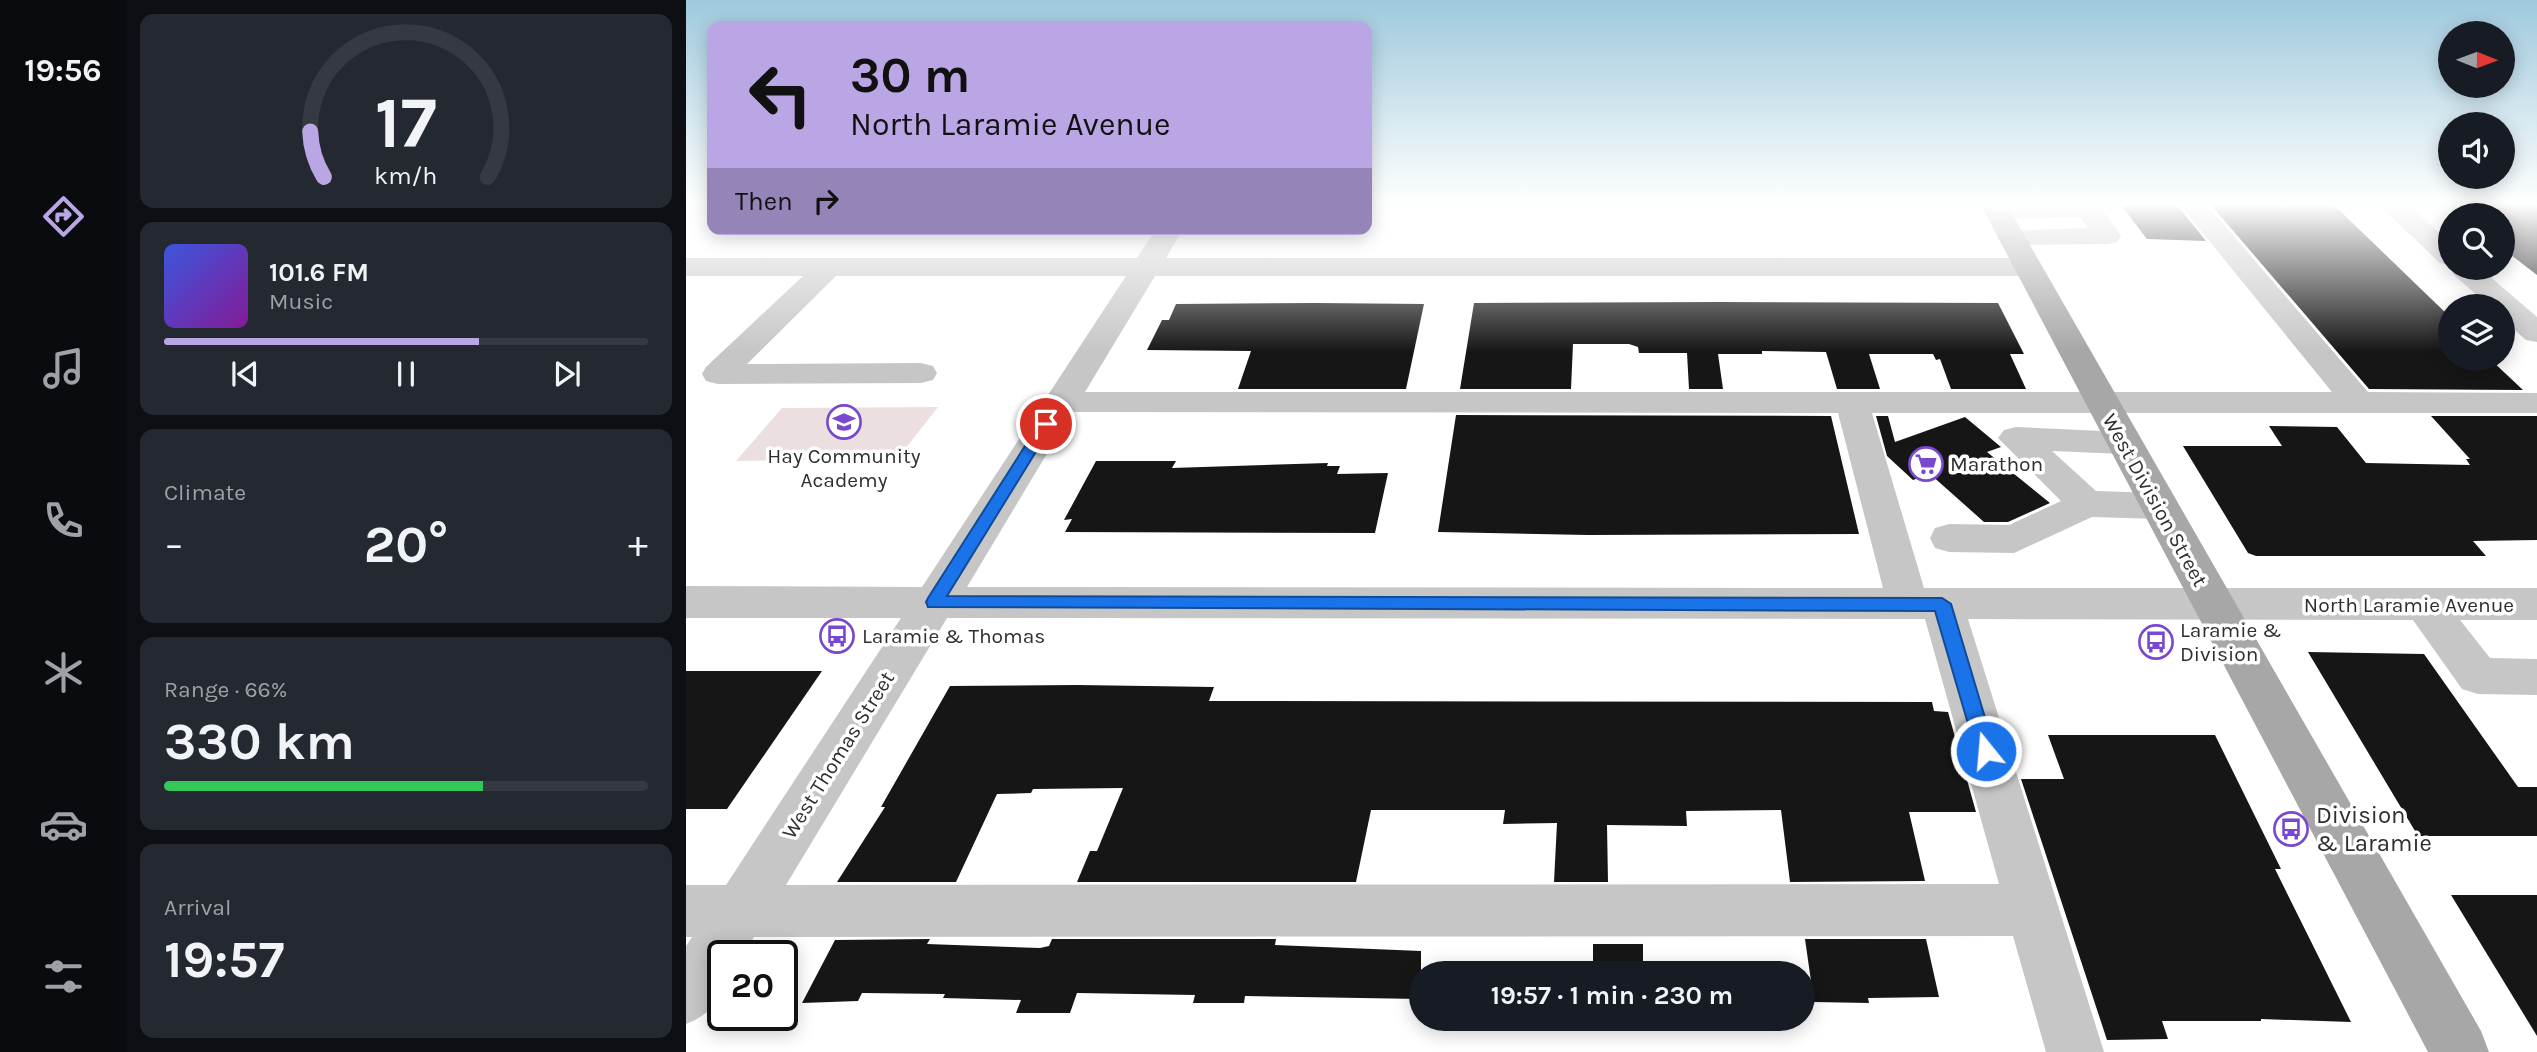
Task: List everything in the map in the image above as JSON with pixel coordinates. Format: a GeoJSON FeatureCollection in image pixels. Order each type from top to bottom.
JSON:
{"type":"FeatureCollection","features":[{"type":"Feature","properties":{"kind":"main road","name":"West Division Street"},"geometry":{"type":"LineString","coordinates":[[2021,254],[2460,1052]]}},
{"type":"Feature","properties":{"kind":"street","name":"West Thomas Street"},"geometry":{"type":"LineString","coordinates":[[686,996],[1154,254]]}},
{"type":"Feature","properties":{"kind":"street"},"geometry":{"type":"LineString","coordinates":[[2234,254],[2359,403]]}},
{"type":"Feature","properties":{"kind":"street"},"geometry":{"type":"LineString","coordinates":[[686,267],[2028,267]]}},
{"type":"Feature","properties":{"kind":"street"},"geometry":{"type":"LineString","coordinates":[[828,267],[718,374],[921,373]]}},
{"type":"Feature","properties":{"kind":"street"},"geometry":{"type":"LineString","coordinates":[[2477,280],[2537,333]]}},
{"type":"Feature","properties":{"kind":"street"},"geometry":{"type":"LineString","coordinates":[[1061,402],[2537,403]]}},
{"type":"Feature","properties":{"kind":"street"},"geometry":{"type":"LineString","coordinates":[[1852,402],[2033,910],[2075,1052]]}},
{"type":"Feature","properties":{"kind":"street"},"geometry":{"type":"LineString","coordinates":[[2087,504],[2017,439],[2123,443]]}},
{"type":"Feature","properties":{"kind":"street"},"geometry":{"type":"LineString","coordinates":[[1949,538],[2014,539],[2087,504],[2158,506]]}},
{"type":"Feature","properties":{"kind":"street","name":"North Laramie Avenue"},"geometry":{"type":"LineString","coordinates":[[686,602],[2535,607]]}},
{"type":"Feature","properties":{"kind":"street"},"geometry":{"type":"LineString","coordinates":[[2425,605],[2478,676],[2537,677]]}},
{"type":"Feature","properties":{"kind":"street"},"geometry":{"type":"LineString","coordinates":[[686,911],[2033,910]]}},
{"type":"Feature","properties":{"kind":"shaded area"},"geometry":{"type":"Polygon","coordinates":[[[938,407],[898,458],[736,461],[782,408],[938,407]]]}},
{"type":"Feature","properties":{"kind":"building"},"geometry":{"type":"Polygon","coordinates":[[[2253,254],[2385,254],[2438,305],[2438,371],[2503,371],[2523,390],[2369,389],[2253,254]]]}},
{"type":"Feature","properties":{"kind":"building"},"geometry":{"type":"Polygon","coordinates":[[[2515,254],[2537,254],[2537,275],[2515,258],[2515,254]]]}},
{"type":"Feature","properties":{"kind":"building"},"geometry":{"type":"Polygon","coordinates":[[[1474,303],[1998,303],[2024,354],[2010,354],[2026,389],[1951,389],[1940,359],[1936,360],[1933,354],[1869,354],[1880,389],[1837,389],[1826,352],[1762,351],[1762,354],[1718,354],[1723,389],[1689,389],[1687,353],[1639,353],[1638,347],[1629,344],[1573,344],[1571,389],[1460,389],[1474,303]]]}},
{"type":"Feature","properties":{"kind":"building"},"geometry":{"type":"Polygon","coordinates":[[[1176,304],[1424,304],[1406,389],[1238,389],[1251,351],[1147,350],[1162,320],[1169,320],[1176,304]]]}},
{"type":"Feature","properties":{"kind":"building"},"geometry":{"type":"Polygon","coordinates":[[[1456,415],[1831,416],[1859,534],[1588,535],[1438,532],[1456,415]]]}},
{"type":"Feature","properties":{"kind":"building"},"geometry":{"type":"Polygon","coordinates":[[[1876,416],[1888,416],[1895,442],[1965,417],[2001,447],[1987,452],[2050,503],[2008,522],[1984,522],[1930,474],[1913,480],[1887,456],[1876,416]]]}},
{"type":"Feature","properties":{"kind":"building"},"geometry":{"type":"Polygon","coordinates":[[[2431,416],[2537,416],[2537,540],[2473,541],[2486,556],[2256,556],[2248,553],[2183,446],[2282,446],[2269,426],[2337,427],[2366,463],[2470,465],[2466,459],[2470,459],[2431,416]]]}},
{"type":"Feature","properties":{"kind":"building"},"geometry":{"type":"Polygon","coordinates":[[[1096,461],[1176,461],[1172,468],[1328,463],[1327,466],[1340,466],[1337,474],[1388,473],[1375,533],[1065,532],[1072,519],[1064,520],[1096,461]]]}},
{"type":"Feature","properties":{"kind":"building"},"geometry":{"type":"Polygon","coordinates":[[[2308,652],[2424,654],[2518,787],[2537,787],[2537,836],[2418,836],[2308,652]]]}},
{"type":"Feature","properties":{"kind":"building"},"geometry":{"type":"Polygon","coordinates":[[[686,671],[822,671],[727,809],[686,809],[686,671]]]}},
{"type":"Feature","properties":{"kind":"building"},"geometry":{"type":"Polygon","coordinates":[[[950,686],[1214,687],[1209,701],[1932,702],[1934,711],[1948,712],[1976,812],[1909,812],[1925,881],[1790,882],[1781,810],[1686,811],[1687,826],[1607,825],[1608,882],[1554,882],[1557,823],[1503,824],[1505,810],[1371,810],[1356,882],[1077,882],[1090,851],[1097,851],[1123,788],[1033,789],[1031,793],[997,794],[956,882],[837,882],[885,807],[881,807],[950,686]]]}},
{"type":"Feature","properties":{"kind":"building"},"geometry":{"type":"Polygon","coordinates":[[[2048,735],[2215,735],[2281,869],[2275,869],[2351,1022],[2261,1019],[2162,1021],[2168,1039],[2107,1040],[2021,779],[2064,779],[2048,735]]]}},
{"type":"Feature","properties":{"kind":"building"},"geometry":{"type":"Polygon","coordinates":[[[2451,895],[2537,895],[2537,1036],[2451,895]]]}},
{"type":"Feature","properties":{"kind":"building"},"geometry":{"type":"Polygon","coordinates":[[[930,939],[927,944],[1040,948],[1049,946],[1052,939],[1276,939],[1275,945],[1421,951],[1421,961],[1409,961],[1409,999],[1245,996],[1244,1003],[1193,1003],[1195,995],[1077,993],[1070,1013],[1016,1013],[1021,1000],[943,998],[945,994],[862,993],[858,1001],[802,1003],[835,940],[930,939]]]}},
{"type":"Feature","properties":{"kind":"building"},"geometry":{"type":"Polygon","coordinates":[[[1805,939],[1926,939],[1939,997],[1868,998],[1869,1003],[1815,1002],[1815,961],[1808,961],[1805,939]]]}},
{"type":"Feature","properties":{"kind":"building"},"geometry":{"type":"Polygon","coordinates":[[[1593,944],[1643,944],[1643,961],[1593,961],[1593,944]]]}},
{"type":"Feature","properties":{"kind":"place","name":"Hay Community Academy"},"geometry":{"type":"Point","coordinates":[844,422]}},
{"type":"Feature","properties":{"kind":"place","name":"Marathon"},"geometry":{"type":"Point","coordinates":[1926,464]}},
{"type":"Feature","properties":{"kind":"place","name":"Laramie & Thomas"},"geometry":{"type":"Point","coordinates":[837,636]}},
{"type":"Feature","properties":{"kind":"place","name":"Laramie & Division"},"geometry":{"type":"Point","coordinates":[2156,642]}},
{"type":"Feature","properties":{"kind":"place","name":"Division & Laramie"},"geometry":{"type":"Point","coordinates":[2291,829]}},
{"type":"Feature","properties":{"kind":"route"},"geometry":{"type":"LineString","coordinates":[[1046,424],[934,602],[1942,604],[1986,751]]}}]}
